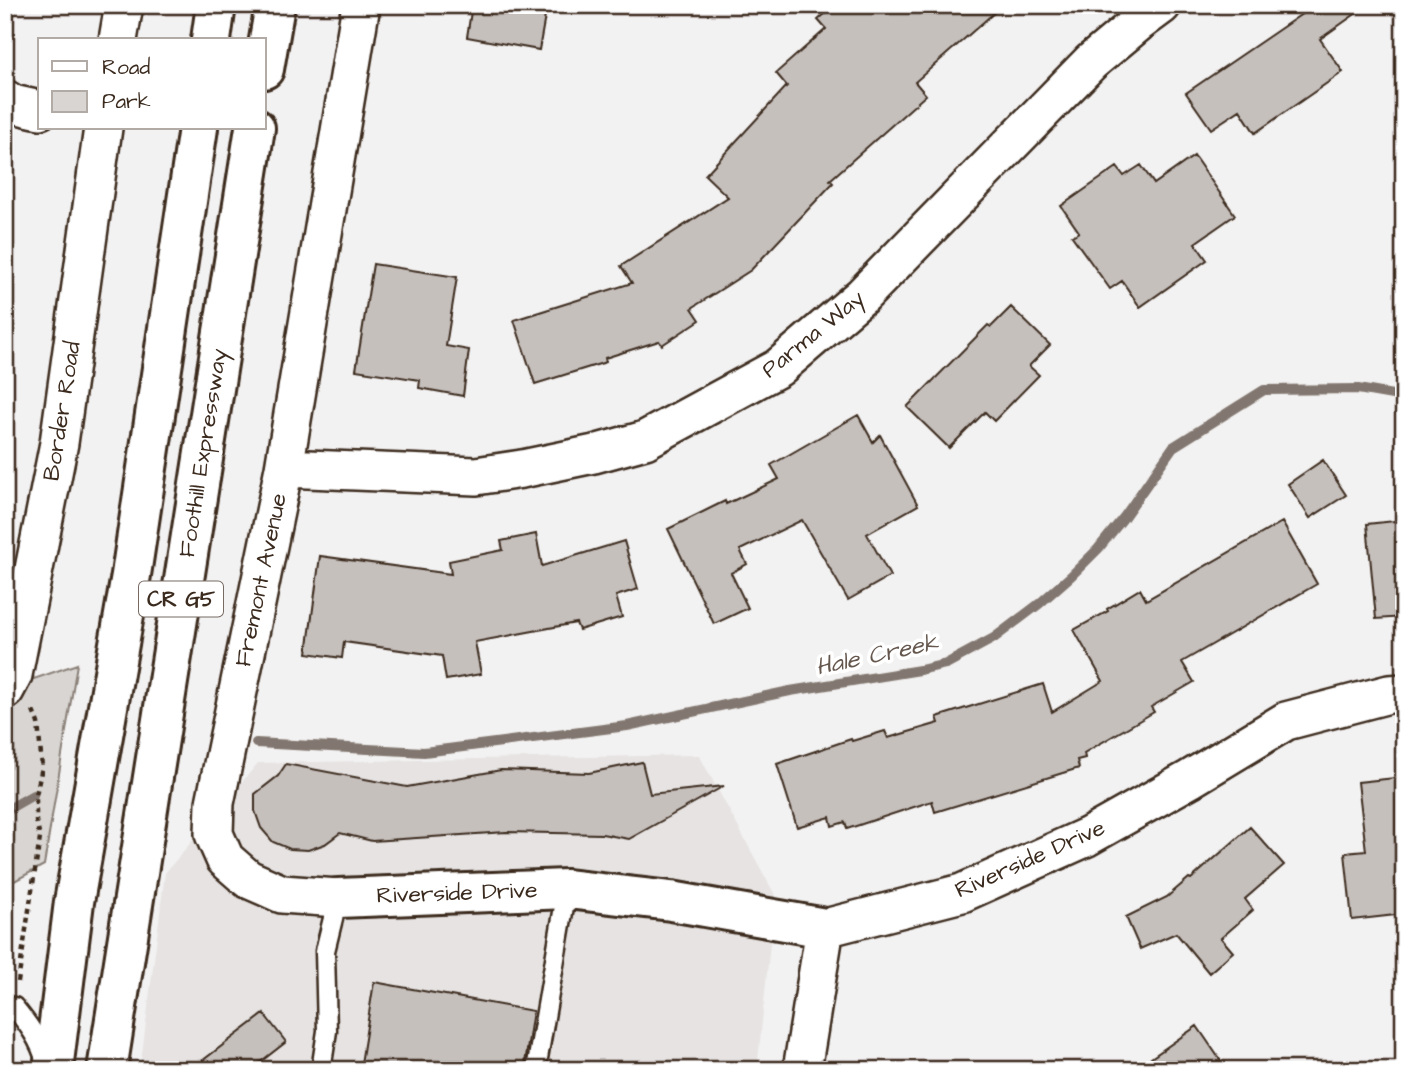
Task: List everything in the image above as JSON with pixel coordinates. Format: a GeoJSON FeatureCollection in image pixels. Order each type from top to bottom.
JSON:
{"type":"FeatureCollection","features":[{"type":"Feature","properties":{"kind":"main road"},"geometry":{"type":"LineString","coordinates":[[211,38],[216,5]]}},
{"type":"Feature","properties":{"kind":"main road"},"geometry":{"type":"LineString","coordinates":[[266,57],[275,5]]}},
{"type":"Feature","properties":{"kind":"main road","name":"CR G5"},"geometry":{"type":"LineString","coordinates":[[51,1070],[75,895],[131,575],[198,130]]}},
{"type":"Feature","properties":{"kind":"main road","name":"Foothill Expressway"},"geometry":{"type":"LineString","coordinates":[[107,1070],[255,130]]}},
{"type":"Feature","properties":{"kind":"main road","name":"Riverside Drive"},"geometry":{"type":"LineString","coordinates":[[338,898],[567,889],[671,901],[825,928]]}},
{"type":"Feature","properties":{"kind":"street"},"geometry":{"type":"LineString","coordinates":[[118,38],[124,5]]}},
{"type":"Feature","properties":{"kind":"street","name":"Fremont Avenue"},"geometry":{"type":"LineString","coordinates":[[338,898],[282,894],[248,879],[225,859],[214,834],[215,803],[284,468],[361,5]]}},
{"type":"Feature","properties":{"kind":"street","name":"Parma Way"},"geometry":{"type":"LineString","coordinates":[[284,468],[476,476],[594,454],[645,440],[778,368],[863,295],[1091,62],[1162,5]]}},
{"type":"Feature","properties":{"kind":"street"},"geometry":{"type":"LineString","coordinates":[[5,99],[13,104],[38,110]]}},
{"type":"Feature","properties":{"kind":"street","name":"Border Road"},"geometry":{"type":"LineString","coordinates":[[9,683],[59,443],[103,130]]}},
{"type":"Feature","properties":{"kind":"street","name":"Riverside Drive"},"geometry":{"type":"LineString","coordinates":[[825,928],[962,893],[1087,837],[1286,721],[1404,692]]}},
{"type":"Feature","properties":{"kind":"street"},"geometry":{"type":"LineString","coordinates":[[802,1070],[825,928]]}},
{"type":"Feature","properties":{"kind":"lane"},"geometry":{"type":"LineString","coordinates":[[536,1070],[567,889]]}},
{"type":"Feature","properties":{"kind":"lane"},"geometry":{"type":"LineString","coordinates":[[321,1070],[327,1031],[325,951],[338,898]]}},
{"type":"Feature","properties":{"kind":"lane"},"geometry":{"type":"LineString","coordinates":[[9,1006],[28,1023],[51,1070]]}},
{"type":"Feature","properties":{"kind":"path"},"geometry":{"type":"LineString","coordinates":[[9,683],[26,698],[38,723],[41,767],[36,795],[36,821],[40,838],[9,1006]]}},
{"type":"Feature","properties":{"kind":"shaded area"},"geometry":{"type":"Polygon","coordinates":[[[699,755],[775,895],[757,1070],[140,1070],[165,873],[258,763],[699,755]]]}},
{"type":"Feature","properties":{"kind":"green space"},"geometry":{"type":"Polygon","coordinates":[[[5,621],[21,627],[34,679],[77,664],[44,865],[5,886],[5,621]]]}},
{"type":"Feature","properties":{"kind":"building"},"geometry":{"type":"Polygon","coordinates":[[[472,5],[547,5],[539,50],[467,37],[472,5]]]}},
{"type":"Feature","properties":{"kind":"building"},"geometry":{"type":"Polygon","coordinates":[[[835,5],[1003,5],[915,82],[926,95],[830,180],[833,183],[751,270],[692,308],[700,320],[662,345],[659,341],[605,358],[606,362],[535,384],[514,320],[632,283],[621,266],[728,197],[705,175],[787,86],[776,73],[826,29],[818,20],[835,5]]]}},
{"type":"Feature","properties":{"kind":"building"},"geometry":{"type":"Polygon","coordinates":[[[1315,5],[1368,5],[1320,39],[1343,72],[1255,133],[1240,110],[1211,129],[1186,93],[1315,5]]]}},
{"type":"Feature","properties":{"kind":"building"},"geometry":{"type":"Polygon","coordinates":[[[1194,156],[1235,215],[1195,243],[1207,260],[1140,307],[1122,281],[1110,289],[1072,236],[1079,232],[1061,206],[1117,167],[1124,176],[1141,165],[1154,184],[1194,156]]]}},
{"type":"Feature","properties":{"kind":"building"},"geometry":{"type":"Polygon","coordinates":[[[373,264],[457,277],[446,346],[469,350],[463,396],[419,388],[420,380],[356,370],[373,264]]]}},
{"type":"Feature","properties":{"kind":"building"},"geometry":{"type":"Polygon","coordinates":[[[1011,307],[1050,345],[1029,366],[1039,375],[994,421],[985,412],[949,448],[907,407],[988,325],[991,327],[1011,307]]]}},
{"type":"Feature","properties":{"kind":"building"},"geometry":{"type":"Polygon","coordinates":[[[858,415],[873,442],[880,435],[918,505],[867,534],[890,576],[848,600],[802,520],[740,550],[747,564],[731,573],[748,608],[714,624],[668,529],[725,501],[726,504],[779,479],[771,465],[858,415]]]}},
{"type":"Feature","properties":{"kind":"building"},"geometry":{"type":"Polygon","coordinates":[[[1323,460],[1346,495],[1310,518],[1288,484],[1323,460]]]}},
{"type":"Feature","properties":{"kind":"building"},"geometry":{"type":"Polygon","coordinates":[[[1404,520],[1404,617],[1376,619],[1367,524],[1404,520]]]}},
{"type":"Feature","properties":{"kind":"building"},"geometry":{"type":"Polygon","coordinates":[[[1282,522],[1317,584],[1182,662],[1194,682],[1151,707],[1154,712],[1084,753],[1085,758],[1077,760],[1079,768],[935,812],[932,801],[847,829],[845,822],[832,826],[830,817],[797,827],[777,764],[851,739],[852,741],[885,731],[888,738],[939,723],[937,717],[1043,684],[1052,712],[1103,681],[1074,630],[1140,589],[1146,600],[1282,522]]]}},
{"type":"Feature","properties":{"kind":"building"},"geometry":{"type":"Polygon","coordinates":[[[536,534],[542,566],[624,541],[638,589],[616,596],[622,617],[579,630],[576,623],[475,642],[481,674],[446,680],[442,656],[344,642],[342,658],[307,653],[320,556],[451,574],[449,561],[503,550],[501,541],[536,534]]]}},
{"type":"Feature","properties":{"kind":"building"},"geometry":{"type":"Polygon","coordinates":[[[642,762],[650,794],[724,786],[629,839],[602,834],[506,832],[372,841],[340,833],[325,844],[308,850],[290,849],[273,842],[261,828],[255,811],[255,794],[278,776],[286,764],[407,787],[501,770],[589,773],[642,762]]]}},
{"type":"Feature","properties":{"kind":"building"},"geometry":{"type":"Polygon","coordinates":[[[1404,777],[1404,914],[1352,920],[1345,853],[1366,851],[1358,782],[1404,777]]]}},
{"type":"Feature","properties":{"kind":"building"},"geometry":{"type":"Polygon","coordinates":[[[1250,827],[1284,865],[1245,899],[1253,910],[1221,938],[1233,952],[1209,973],[1176,933],[1140,949],[1126,917],[1167,897],[1250,827]]]}},
{"type":"Feature","properties":{"kind":"building"},"geometry":{"type":"Polygon","coordinates":[[[374,982],[533,1011],[524,1070],[360,1070],[374,982]]]}},
{"type":"Feature","properties":{"kind":"building"},"geometry":{"type":"Polygon","coordinates":[[[264,1014],[286,1042],[250,1070],[190,1070],[264,1014]]]}},
{"type":"Feature","properties":{"kind":"building"},"geometry":{"type":"Polygon","coordinates":[[[1197,1026],[1227,1070],[1134,1070],[1197,1026]]]}},
{"type":"Feature","properties":{"kind":"waterway","name":"Hale Creek"},"geometry":{"type":"LineString","coordinates":[[256,743],[424,752],[627,726],[790,691],[946,664],[994,638],[1071,576],[1124,517],[1173,447],[1264,390],[1358,389],[1404,397]]}},
{"type":"Feature","properties":{"kind":"waterway","name":"Hale Creek"},"geometry":{"type":"LineString","coordinates":[[5,811],[33,795]]}}]}
